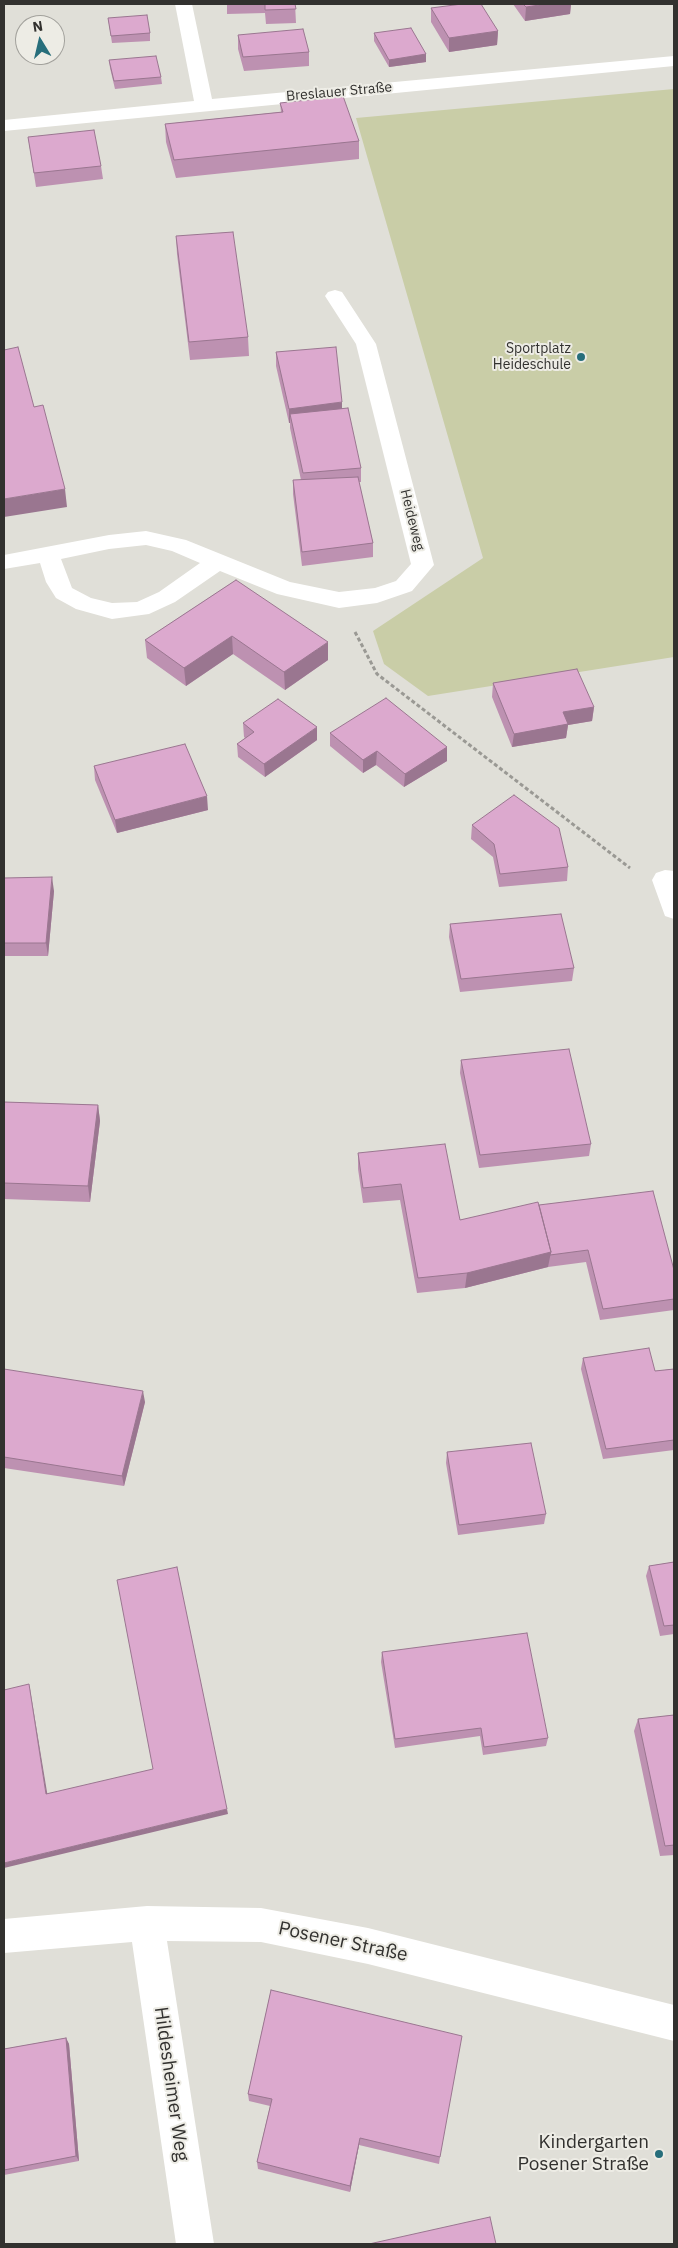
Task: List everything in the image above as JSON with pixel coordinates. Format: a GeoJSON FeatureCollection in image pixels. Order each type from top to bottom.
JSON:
{"type":"FeatureCollection","features":[{"type":"Feature","properties":{"kind":"street"},"geometry":{"type":"LineString","coordinates":[[183,4],[204,105]]}},
{"type":"Feature","properties":{"kind":"street","name":"Breslauer Straße"},"geometry":{"type":"LineString","coordinates":[[4,126],[204,105],[674,61]]}},
{"type":"Feature","properties":{"kind":"street","name":"Heideweg"},"geometry":{"type":"LineString","coordinates":[[4,562],[109,542],[146,538],[178,545],[285,589],[339,600],[377,595],[404,586],[423,565],[366,344],[335,296]]}},
{"type":"Feature","properties":{"kind":"street"},"geometry":{"type":"LineString","coordinates":[[48,554],[57,582],[64,592],[84,604],[112,611],[141,609],[167,597],[218,561]]}},
{"type":"Feature","properties":{"kind":"street"},"geometry":{"type":"LineString","coordinates":[[669,880],[674,909]]}},
{"type":"Feature","properties":{"kind":"street","name":"Posener Straße"},"geometry":{"type":"LineString","coordinates":[[4,1936],[147,1923],[261,1925],[368,1946],[674,2023]]}},
{"type":"Feature","properties":{"kind":"street","name":"Hildesheimer Weg"},"geometry":{"type":"LineString","coordinates":[[147,1923],[194,2244]]}},
{"type":"Feature","properties":{"kind":"path"},"geometry":{"type":"LineString","coordinates":[[339,600],[377,674],[633,870],[669,880]]}},
{"type":"Feature","properties":{"kind":"green space","name":"Sportplatz Heideschule"},"geometry":{"type":"Polygon","coordinates":[[[674,89],[674,657],[428,696],[384,664],[373,631],[483,558],[356,118],[674,89]]]}},
{"type":"Feature","properties":{"kind":"building"},"geometry":{"type":"Polygon","coordinates":[[[265,4],[295,4],[296,9],[265,10],[265,4]]]}},
{"type":"Feature","properties":{"kind":"building"},"geometry":{"type":"Polygon","coordinates":[[[462,4],[481,4],[498,31],[449,38],[431,8],[462,4]]]}},
{"type":"Feature","properties":{"kind":"building"},"geometry":{"type":"Polygon","coordinates":[[[523,4],[546,4],[526,7],[523,4]]]}},
{"type":"Feature","properties":{"kind":"building"},"geometry":{"type":"Polygon","coordinates":[[[147,15],[150,33],[111,36],[108,18],[147,15]]]}},
{"type":"Feature","properties":{"kind":"building"},"geometry":{"type":"Polygon","coordinates":[[[411,28],[426,54],[389,60],[374,33],[411,28]]]}},
{"type":"Feature","properties":{"kind":"building"},"geometry":{"type":"Polygon","coordinates":[[[303,29],[309,52],[243,57],[238,35],[303,29]]]}},
{"type":"Feature","properties":{"kind":"building"},"geometry":{"type":"Polygon","coordinates":[[[156,56],[161,77],[114,81],[109,60],[156,56]]]}},
{"type":"Feature","properties":{"kind":"building"},"geometry":{"type":"Polygon","coordinates":[[[343,96],[359,141],[174,160],[165,124],[283,112],[280,103],[343,96]]]}},
{"type":"Feature","properties":{"kind":"building"},"geometry":{"type":"Polygon","coordinates":[[[94,130],[101,166],[34,173],[28,137],[94,130]]]}},
{"type":"Feature","properties":{"kind":"building"},"geometry":{"type":"Polygon","coordinates":[[[233,232],[248,337],[189,342],[176,236],[233,232]]]}},
{"type":"Feature","properties":{"kind":"building"},"geometry":{"type":"Polygon","coordinates":[[[18,347],[34,407],[43,405],[65,489],[4,499],[4,350],[18,347]]]}},
{"type":"Feature","properties":{"kind":"building"},"geometry":{"type":"Polygon","coordinates":[[[336,347],[342,402],[289,409],[276,352],[336,347]]]}},
{"type":"Feature","properties":{"kind":"building"},"geometry":{"type":"Polygon","coordinates":[[[348,408],[361,468],[303,473],[290,414],[348,408]]]}},
{"type":"Feature","properties":{"kind":"building"},"geometry":{"type":"Polygon","coordinates":[[[358,477],[373,543],[302,552],[293,480],[358,477]]]}},
{"type":"Feature","properties":{"kind":"building"},"geometry":{"type":"Polygon","coordinates":[[[236,580],[328,642],[284,672],[232,636],[184,668],[145,640],[236,580]]]}},
{"type":"Feature","properties":{"kind":"building"},"geometry":{"type":"Polygon","coordinates":[[[577,669],[594,707],[563,712],[568,724],[514,734],[493,683],[577,669]]]}},
{"type":"Feature","properties":{"kind":"building"},"geometry":{"type":"Polygon","coordinates":[[[386,698],[447,747],[405,774],[377,751],[363,760],[330,733],[386,698]]]}},
{"type":"Feature","properties":{"kind":"building"},"geometry":{"type":"Polygon","coordinates":[[[278,699],[317,727],[264,764],[237,744],[254,732],[243,723],[278,699]]]}},
{"type":"Feature","properties":{"kind":"building"},"geometry":{"type":"Polygon","coordinates":[[[185,744],[207,796],[115,820],[94,766],[185,744]]]}},
{"type":"Feature","properties":{"kind":"building"},"geometry":{"type":"Polygon","coordinates":[[[514,795],[559,828],[568,867],[500,874],[494,844],[472,825],[514,795]]]}},
{"type":"Feature","properties":{"kind":"building"},"geometry":{"type":"Polygon","coordinates":[[[52,877],[46,943],[4,943],[4,878],[52,877]]]}},
{"type":"Feature","properties":{"kind":"building"},"geometry":{"type":"Polygon","coordinates":[[[561,914],[574,968],[461,979],[450,924],[561,914]]]}},
{"type":"Feature","properties":{"kind":"building"},"geometry":{"type":"Polygon","coordinates":[[[569,1049],[591,1144],[480,1155],[461,1060],[569,1049]]]}},
{"type":"Feature","properties":{"kind":"building"},"geometry":{"type":"Polygon","coordinates":[[[4,1102],[98,1105],[88,1186],[4,1183],[4,1102]]]}},
{"type":"Feature","properties":{"kind":"building"},"geometry":{"type":"Polygon","coordinates":[[[445,1144],[460,1220],[538,1202],[551,1252],[467,1273],[418,1278],[401,1184],[363,1188],[358,1153],[445,1144]]]}},
{"type":"Feature","properties":{"kind":"building"},"geometry":{"type":"Polygon","coordinates":[[[653,1191],[674,1270],[674,1299],[603,1309],[588,1250],[550,1255],[551,1252],[539,1205],[653,1191]]]}},
{"type":"Feature","properties":{"kind":"building"},"geometry":{"type":"Polygon","coordinates":[[[649,1348],[655,1371],[674,1369],[674,1440],[606,1449],[583,1358],[649,1348]]]}},
{"type":"Feature","properties":{"kind":"building"},"geometry":{"type":"Polygon","coordinates":[[[4,1369],[143,1391],[122,1476],[4,1457],[4,1369]]]}},
{"type":"Feature","properties":{"kind":"building"},"geometry":{"type":"Polygon","coordinates":[[[531,1443],[546,1514],[459,1525],[447,1452],[531,1443]]]}},
{"type":"Feature","properties":{"kind":"building"},"geometry":{"type":"Polygon","coordinates":[[[674,1562],[674,1625],[664,1626],[649,1566],[674,1562]]]}},
{"type":"Feature","properties":{"kind":"building"},"geometry":{"type":"Polygon","coordinates":[[[177,1567],[227,1809],[4,1863],[4,1690],[29,1684],[46,1794],[153,1769],[117,1580],[177,1567]]]}},
{"type":"Feature","properties":{"kind":"building"},"geometry":{"type":"Polygon","coordinates":[[[527,1633],[548,1738],[484,1747],[481,1728],[395,1739],[382,1652],[527,1633]]]}},
{"type":"Feature","properties":{"kind":"building"},"geometry":{"type":"Polygon","coordinates":[[[674,1715],[674,1845],[665,1846],[638,1719],[674,1715]]]}},
{"type":"Feature","properties":{"kind":"building"},"geometry":{"type":"Polygon","coordinates":[[[271,1990],[462,2036],[440,2157],[360,2138],[350,2186],[257,2162],[272,2099],[248,2094],[271,1990]]]}},
{"type":"Feature","properties":{"kind":"building"},"geometry":{"type":"Polygon","coordinates":[[[66,2038],[76,2156],[4,2170],[4,2049],[66,2038]]]}},
{"type":"Feature","properties":{"kind":"building"},"geometry":{"type":"Polygon","coordinates":[[[490,2217],[496,2244],[369,2244],[490,2217]]]}},
{"type":"Feature","properties":{"kind":"place","name":"Sportplatz Heideschule"},"geometry":{"type":"Point","coordinates":[581,357]}},
{"type":"Feature","properties":{"kind":"place","name":"Kindergarten Posener Straße"},"geometry":{"type":"Point","coordinates":[659,2154]}}]}
